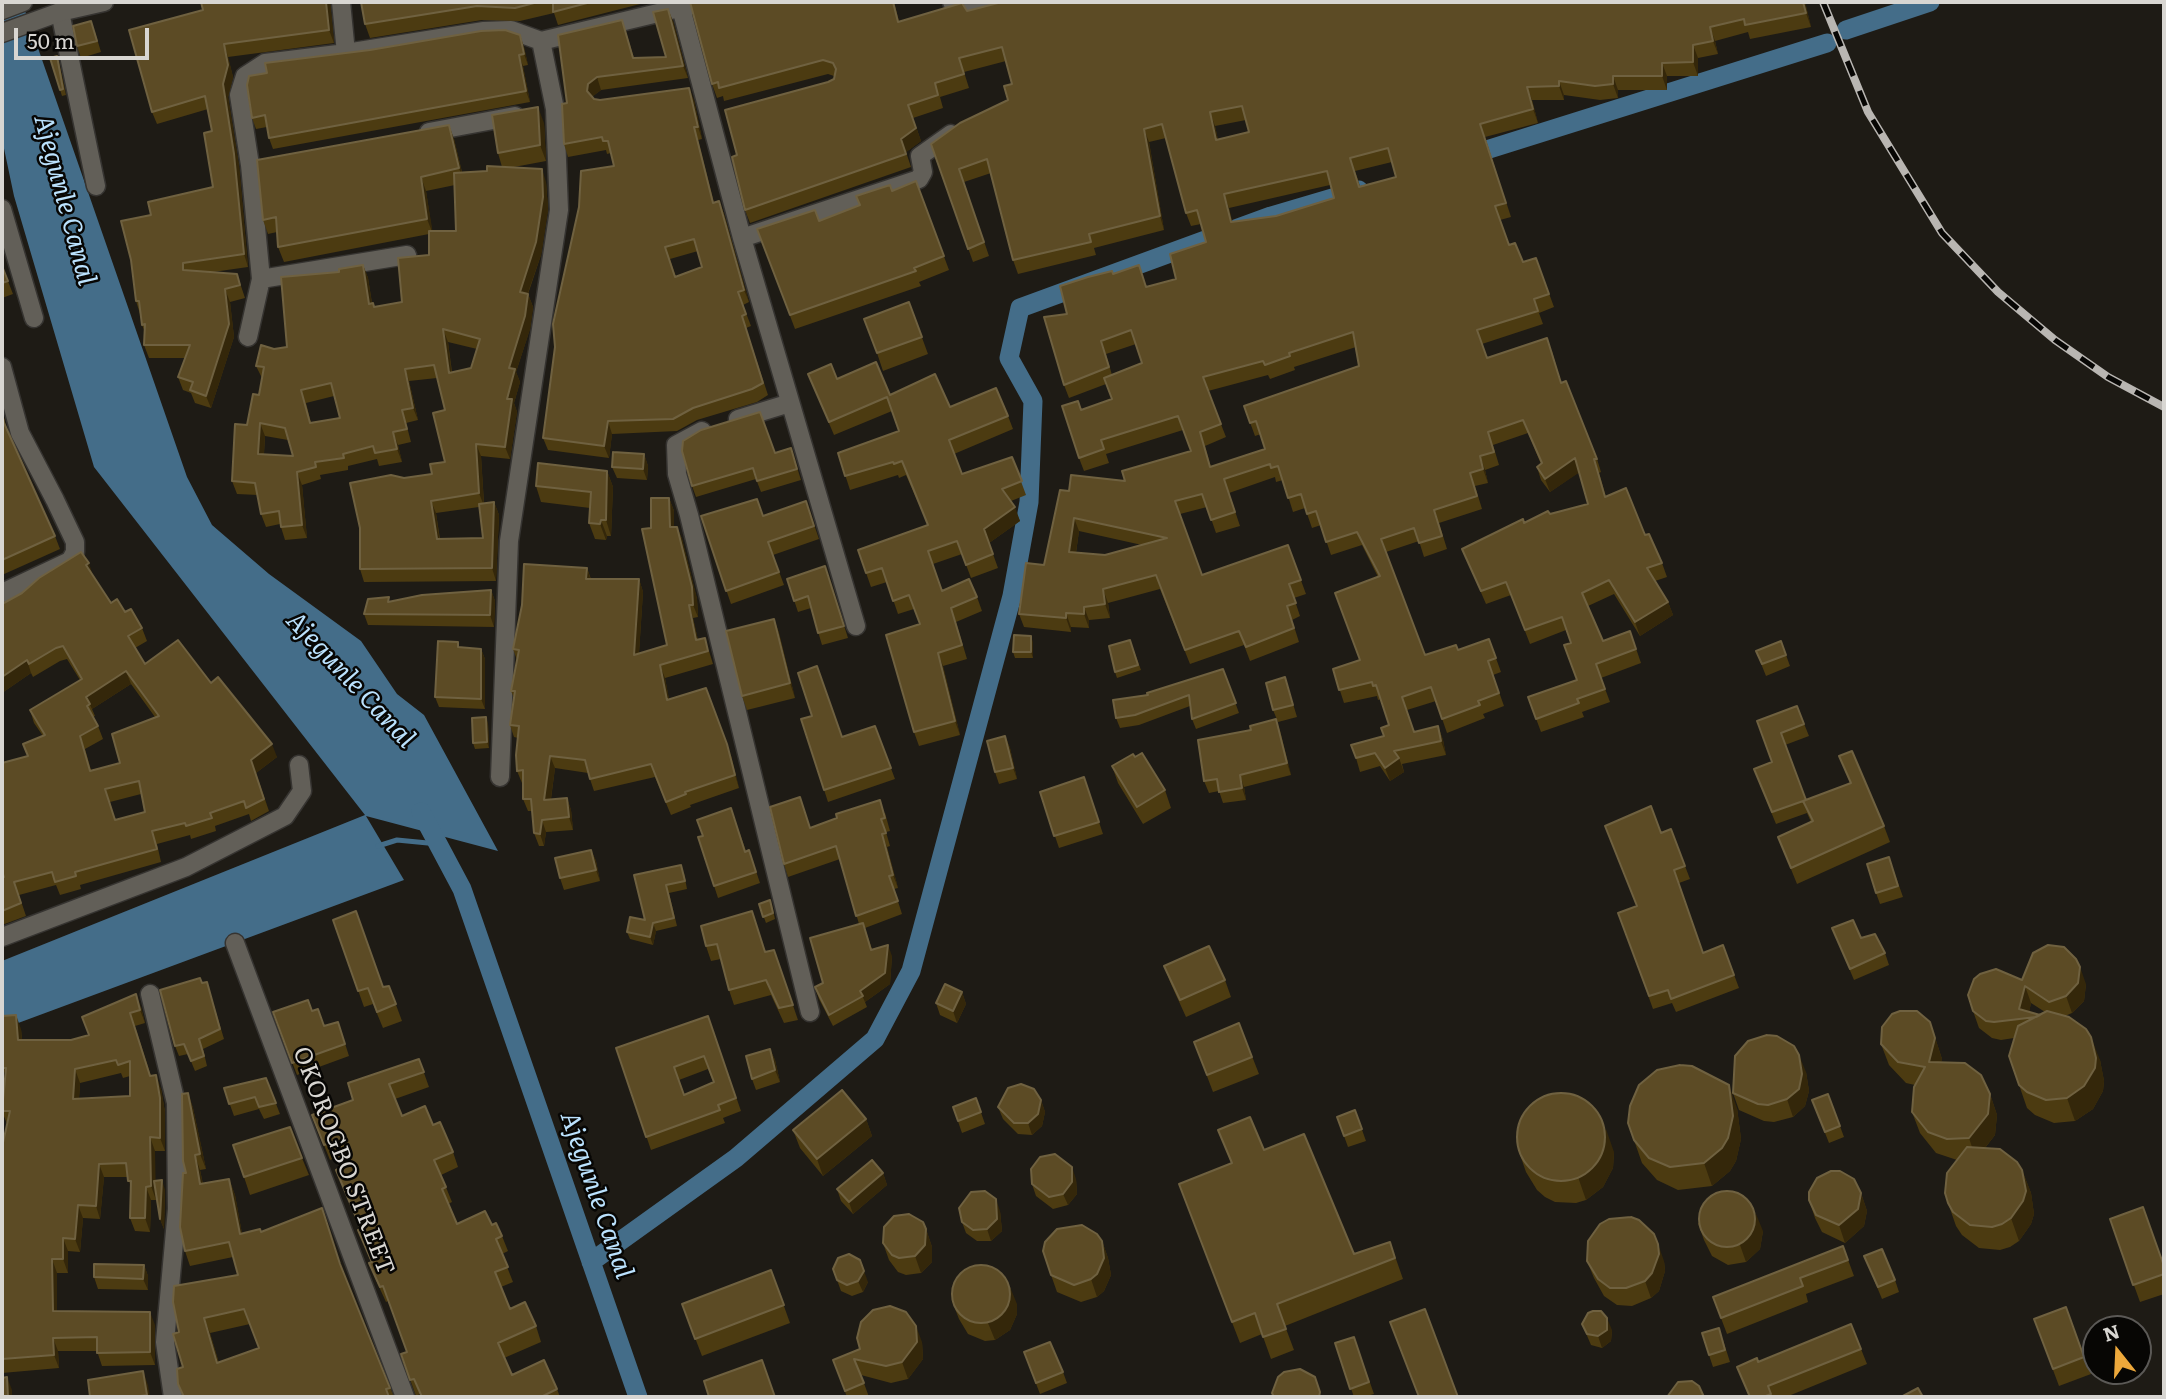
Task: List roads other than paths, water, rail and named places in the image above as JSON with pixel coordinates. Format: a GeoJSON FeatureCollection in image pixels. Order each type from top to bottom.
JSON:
{"type":"FeatureCollection","features":[{"type":"Feature","properties":{"kind":"street"},"geometry":{"type":"LineString","coordinates":[[2,10],[23,2]]}},
{"type":"Feature","properties":{"kind":"street"},"geometry":{"type":"LineString","coordinates":[[2,33],[60,12],[104,2]]}},
{"type":"Feature","properties":{"kind":"street"},"geometry":{"type":"LineString","coordinates":[[341,2],[346,52]]}},
{"type":"Feature","properties":{"kind":"street"},"geometry":{"type":"LineString","coordinates":[[248,337],[261,279],[257,164],[239,95],[245,76],[265,63],[484,31],[511,30],[541,41],[705,2]]}},
{"type":"Feature","properties":{"kind":"street"},"geometry":{"type":"LineString","coordinates":[[952,2],[971,6],[1000,2]]}},
{"type":"Feature","properties":{"kind":"street"},"geometry":{"type":"LineString","coordinates":[[681,8],[694,89],[716,115],[742,238],[856,626]]}},
{"type":"Feature","properties":{"kind":"street"},"geometry":{"type":"LineString","coordinates":[[60,12],[96,186]]}},
{"type":"Feature","properties":{"kind":"street"},"geometry":{"type":"LineString","coordinates":[[500,777],[509,541],[559,210],[541,112],[541,41]]}},
{"type":"Feature","properties":{"kind":"street"},"geometry":{"type":"LineString","coordinates":[[409,136],[541,112]]}},
{"type":"Feature","properties":{"kind":"street"},"geometry":{"type":"LineString","coordinates":[[742,238],[919,179],[923,172],[922,154],[954,132]]}},
{"type":"Feature","properties":{"kind":"street"},"geometry":{"type":"LineString","coordinates":[[2,209],[34,318]]}},
{"type":"Feature","properties":{"kind":"street"},"geometry":{"type":"LineString","coordinates":[[261,279],[407,255]]}},
{"type":"Feature","properties":{"kind":"street"},"geometry":{"type":"LineString","coordinates":[[2,367],[19,433],[75,542],[75,552],[69,561],[2,593]]}},
{"type":"Feature","properties":{"kind":"street"},"geometry":{"type":"LineString","coordinates":[[790,403],[720,425],[676,445],[677,474],[690,515],[810,1012]]}},
{"type":"Feature","properties":{"kind":"street"},"geometry":{"type":"LineString","coordinates":[[2,937],[186,867],[285,816],[302,791],[299,765]]}},
{"type":"Feature","properties":{"kind":"street","name":"OKOROGBO STREET"},"geometry":{"type":"LineString","coordinates":[[235,943],[405,1397]]}},
{"type":"Feature","properties":{"kind":"street"},"geometry":{"type":"LineString","coordinates":[[150,993],[176,1103],[177,1209],[165,1342],[173,1397]]}},
{"type":"Feature","properties":{"kind":"water"},"geometry":{"type":"Polygon","coordinates":[[[2,2],[22,2],[187,477],[212,525],[269,574],[361,641],[397,694],[424,715],[498,851],[366,816],[404,880],[2,1029],[2,961],[365,815],[94,467],[14,196],[2,139],[2,2]]]}},
{"type":"Feature","properties":{"kind":"waterway"},"geometry":{"type":"LineString","coordinates":[[1846,30],[1930,2]]}},
{"type":"Feature","properties":{"kind":"waterway"},"geometry":{"type":"LineString","coordinates":[[1464,157],[1827,43]]}},
{"type":"Feature","properties":{"kind":"waterway"},"geometry":{"type":"LineString","coordinates":[[591,1262],[736,1158],[875,1039],[911,971],[1012,596],[1029,502],[1033,401],[1009,358],[1020,308],[1271,216],[1359,190]]}},
{"type":"Feature","properties":{"kind":"waterway","name":"Ajegunle Canal"},"geometry":{"type":"LineString","coordinates":[[421,812],[462,889],[638,1397]]}},
{"type":"Feature","properties":{"kind":"waterway"},"geometry":{"type":"LineString","coordinates":[[378,846],[397,840],[438,844]]}},
{"type":"Feature","properties":{"kind":"railway"},"geometry":{"type":"LineString","coordinates":[[1823,2],[1868,112],[1942,233],[1998,292],[2055,340],[2108,377],[2164,407]]}}]}
